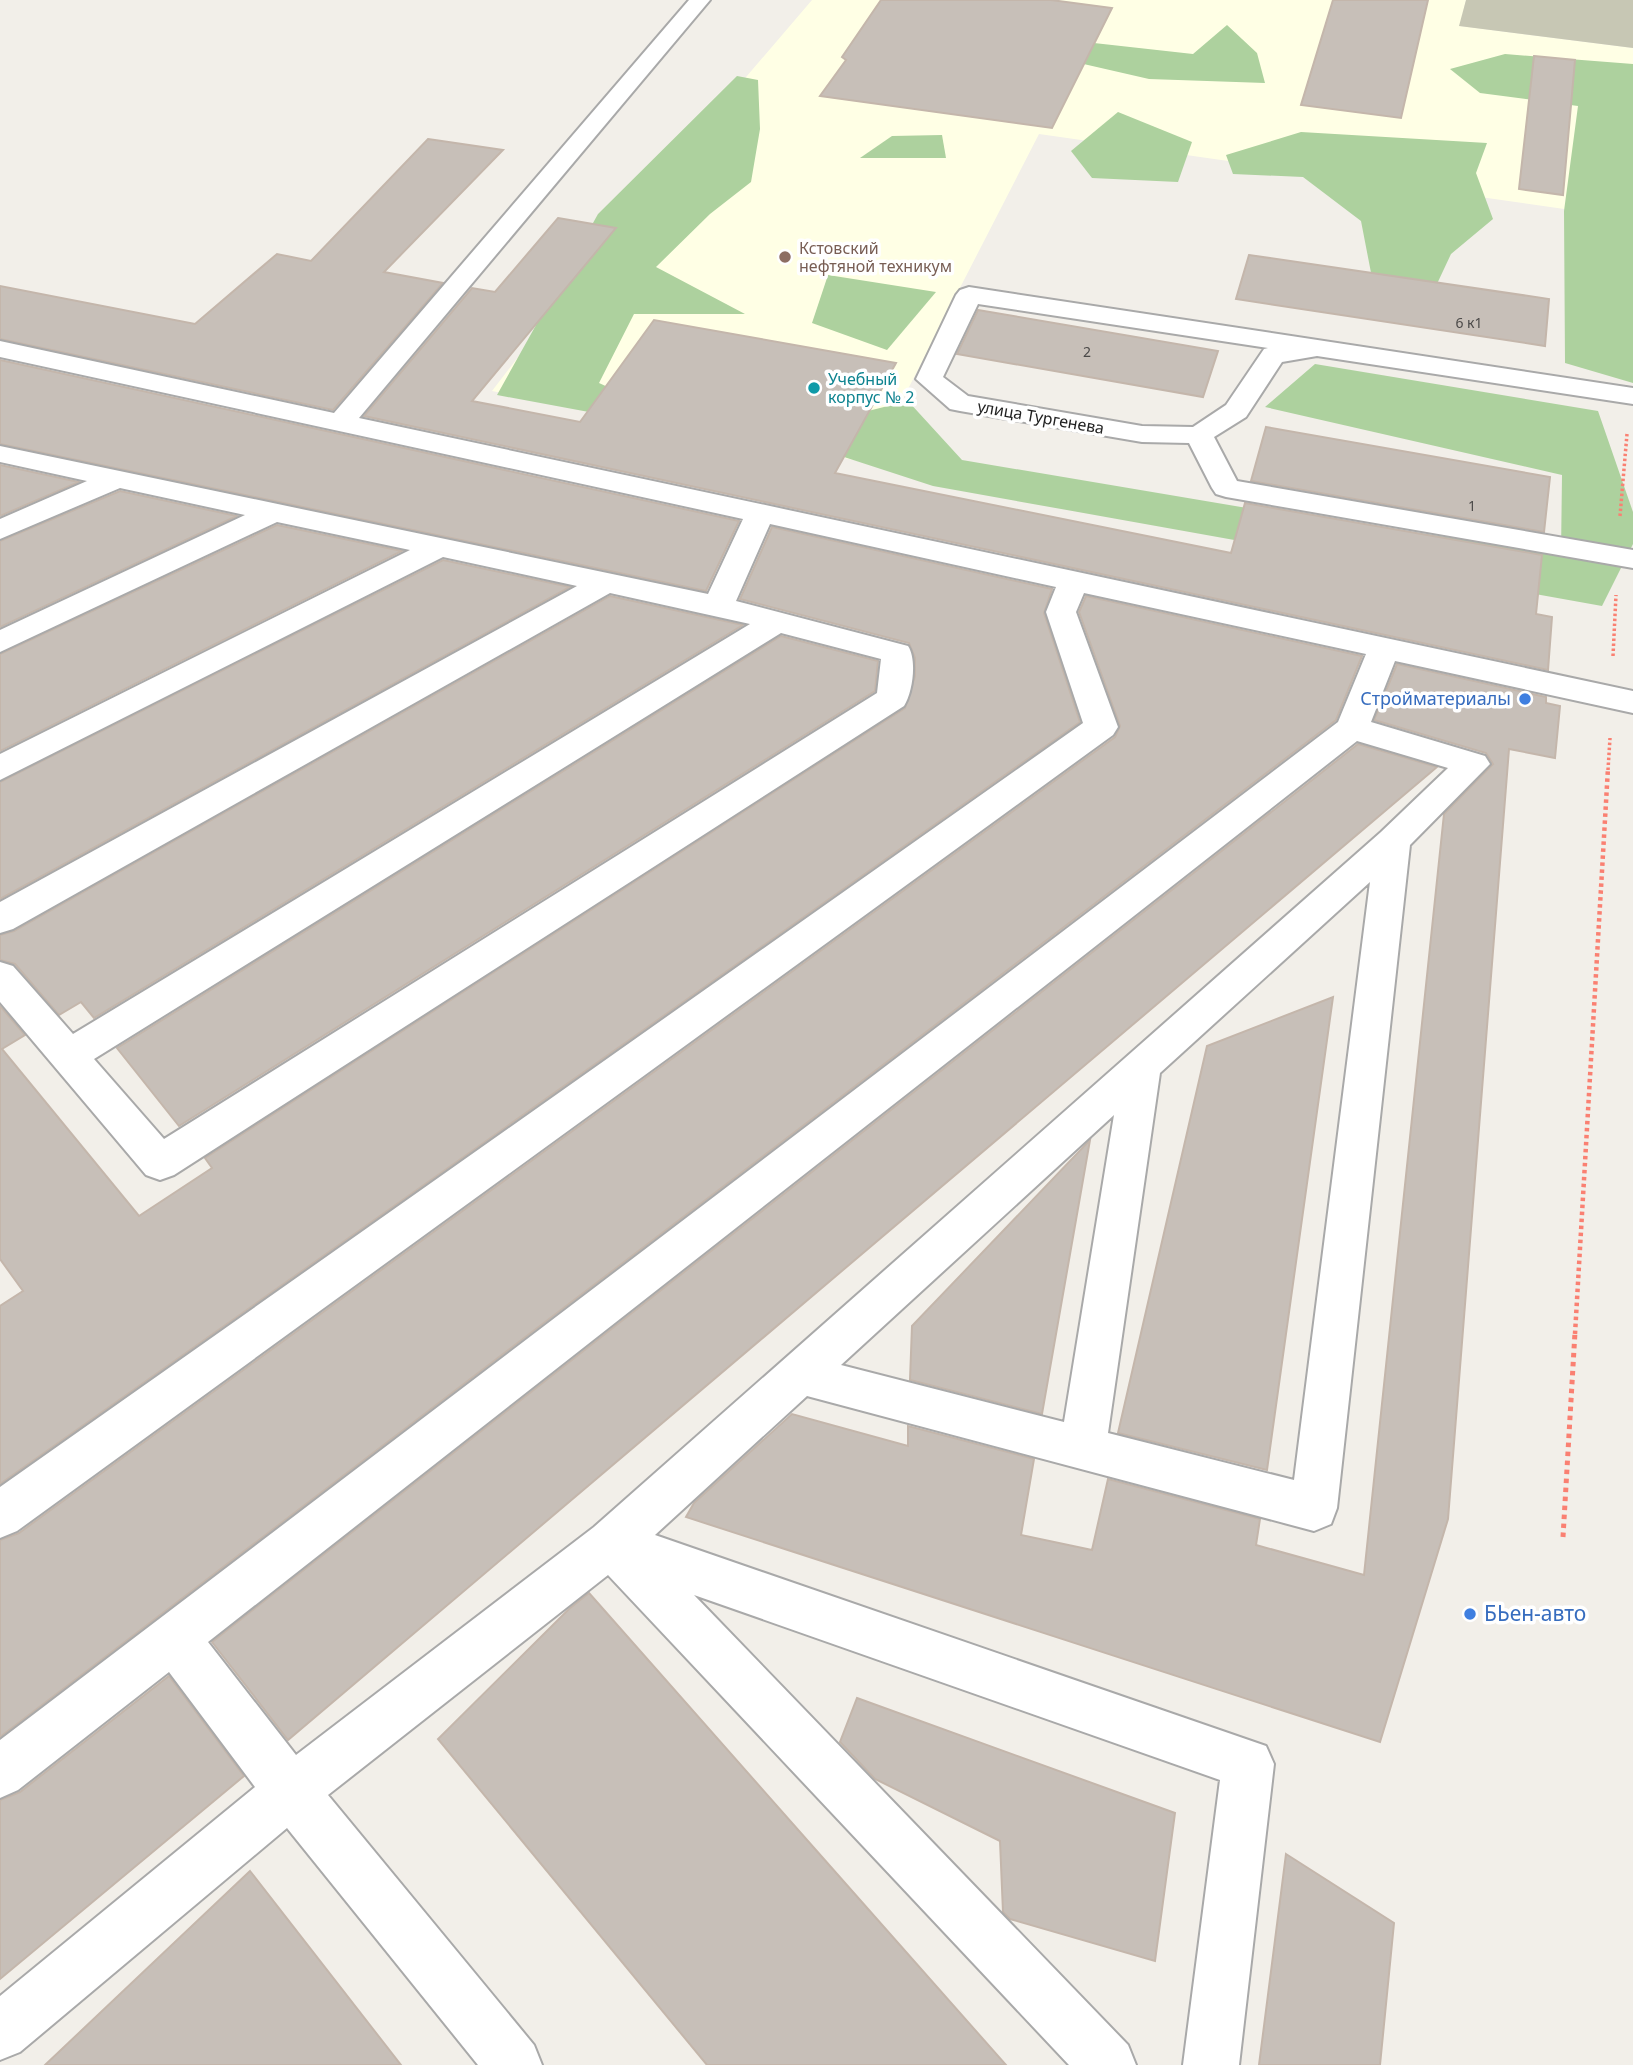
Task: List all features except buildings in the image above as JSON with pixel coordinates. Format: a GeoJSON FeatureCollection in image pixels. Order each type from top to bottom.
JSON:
{"type":"FeatureCollection","features":[{"type":"Feature","properties":{"kind":"lane"},"geometry":{"type":"LineString","coordinates":[[341,422],[700,0]]}},
{"type":"Feature","properties":{"kind":"lane","name":"улица Тургенева"},"geometry":{"type":"LineString","coordinates":[[1313,349],[1273,355],[1236,411],[1199,435],[1142,434],[960,403],[929,379],[969,295],[1631,396]]}},
{"type":"Feature","properties":{"kind":"lane"},"geometry":{"type":"LineString","coordinates":[[0,349],[1622,700]]}},
{"type":"Feature","properties":{"kind":"lane"},"geometry":{"type":"LineString","coordinates":[[1199,435],[1226,488],[1625,557]]}},
{"type":"Feature","properties":{"kind":"lane"},"geometry":{"type":"LineString","coordinates":[[0,454],[718,606],[897,653],[893,698],[160,1163],[0,975]]}},
{"type":"Feature","properties":{"kind":"lane"},"geometry":{"type":"LineString","coordinates":[[0,530],[116,478]]}},
{"type":"Feature","properties":{"kind":"lane"},"geometry":{"type":"LineString","coordinates":[[0,642],[274,512]]}},
{"type":"Feature","properties":{"kind":"lane"},"geometry":{"type":"LineString","coordinates":[[718,606],[760,513]]}},
{"type":"Feature","properties":{"kind":"lane"},"geometry":{"type":"LineString","coordinates":[[0,768],[439,547]]}},
{"type":"Feature","properties":{"kind":"lane"},"geometry":{"type":"LineString","coordinates":[[0,1515],[1101,727],[1061,612],[1074,581]]}},
{"type":"Feature","properties":{"kind":"lane"},"geometry":{"type":"LineString","coordinates":[[0,919],[605,583]]}},
{"type":"Feature","properties":{"kind":"lane"},"geometry":{"type":"LineString","coordinates":[[68,1056],[776,622]]}},
{"type":"Feature","properties":{"kind":"lane"},"geometry":{"type":"LineString","coordinates":[[0,1772],[1352,728],[1384,648]]}},
{"type":"Feature","properties":{"kind":"lane"},"geometry":{"type":"LineString","coordinates":[[0,2032],[291,1791],[611,1543],[1393,841],[1473,764],[1352,728]]}},
{"type":"Feature","properties":{"kind":"lane"},"geometry":{"type":"LineString","coordinates":[[799,1374],[1314,1508],[1393,841]]}},
{"type":"Feature","properties":{"kind":"lane"},"geometry":{"type":"LineString","coordinates":[[1083,1448],[1142,1066]]}},
{"type":"Feature","properties":{"kind":"lane"},"geometry":{"type":"LineString","coordinates":[[611,1543],[1108,2065]]}},
{"type":"Feature","properties":{"kind":"lane"},"geometry":{"type":"LineString","coordinates":[[611,1543],[1248,1764],[1211,2065]]}},
{"type":"Feature","properties":{"kind":"lane"},"geometry":{"type":"LineString","coordinates":[[174,1638],[291,1791],[514,2065]]}},
{"type":"Feature","properties":{"kind":"path"},"geometry":{"type":"LineString","coordinates":[[1563,1537],[1622,700],[1631,396]]}},
{"type":"Feature","properties":{"kind":"shaded area","name":"Кстовский нефтяной техникум"},"geometry":{"type":"Polygon","coordinates":[[[812,0],[1466,0],[1460,26],[1633,48],[1633,165],[1627,218],[1039,134],[870,463],[492,391],[617,228],[812,0]]]}},
{"type":"Feature","properties":{"kind":"shaded area"},"geometry":{"type":"Polygon","coordinates":[[[1466,0],[1633,0],[1633,48],[1459,26],[1466,0]]]}},
{"type":"Feature","properties":{"kind":"green space"},"geometry":{"type":"Polygon","coordinates":[[[1227,25],[1257,53],[1265,83],[1149,79],[974,39],[1067,40],[1193,54],[1227,25]]]}},
{"type":"Feature","properties":{"kind":"green space"},"geometry":{"type":"Polygon","coordinates":[[[1505,54],[1633,64],[1633,383],[1565,363],[1564,211],[1578,106],[1480,93],[1450,69],[1505,54]]]}},
{"type":"Feature","properties":{"kind":"green space"},"geometry":{"type":"Polygon","coordinates":[[[737,76],[758,80],[760,129],[751,182],[710,214],[656,267],[745,314],[634,314],[599,383],[713,435],[497,395],[598,214],[737,76]]]}},
{"type":"Feature","properties":{"kind":"green space"},"geometry":{"type":"Polygon","coordinates":[[[1118,112],[1192,142],[1178,182],[1092,178],[1071,151],[1118,112]]]}},
{"type":"Feature","properties":{"kind":"green space"},"geometry":{"type":"Polygon","coordinates":[[[1301,132],[1487,143],[1476,173],[1493,219],[1451,254],[1421,318],[1379,314],[1361,221],[1303,177],[1233,174],[1226,155],[1301,132]]]}},
{"type":"Feature","properties":{"kind":"green space"},"geometry":{"type":"Polygon","coordinates":[[[942,135],[946,158],[860,158],[892,136],[942,135]]]}},
{"type":"Feature","properties":{"kind":"green space"},"geometry":{"type":"Polygon","coordinates":[[[828,275],[936,292],[887,350],[812,323],[828,275]]]}},
{"type":"Feature","properties":{"kind":"green space"},"geometry":{"type":"Polygon","coordinates":[[[1315,364],[1598,411],[1633,512],[1633,544],[1602,606],[933,486],[798,442],[844,417],[908,401],[962,460],[1241,507],[1561,554],[1562,475],[1265,407],[1315,364]]]}},
{"type":"Feature","properties":{"kind":"place","name":"Кстовский нефтяной техникум"},"geometry":{"type":"Point","coordinates":[785,257]}},
{"type":"Feature","properties":{"kind":"place","name":"Учебный корпус № 2"},"geometry":{"type":"Point","coordinates":[814,388]}},
{"type":"Feature","properties":{"kind":"place","name":"Стройматериалы"},"geometry":{"type":"Point","coordinates":[1525,699]}},
{"type":"Feature","properties":{"kind":"place","name":"БЬен-авто"},"geometry":{"type":"Point","coordinates":[1470,1614]}}]}
